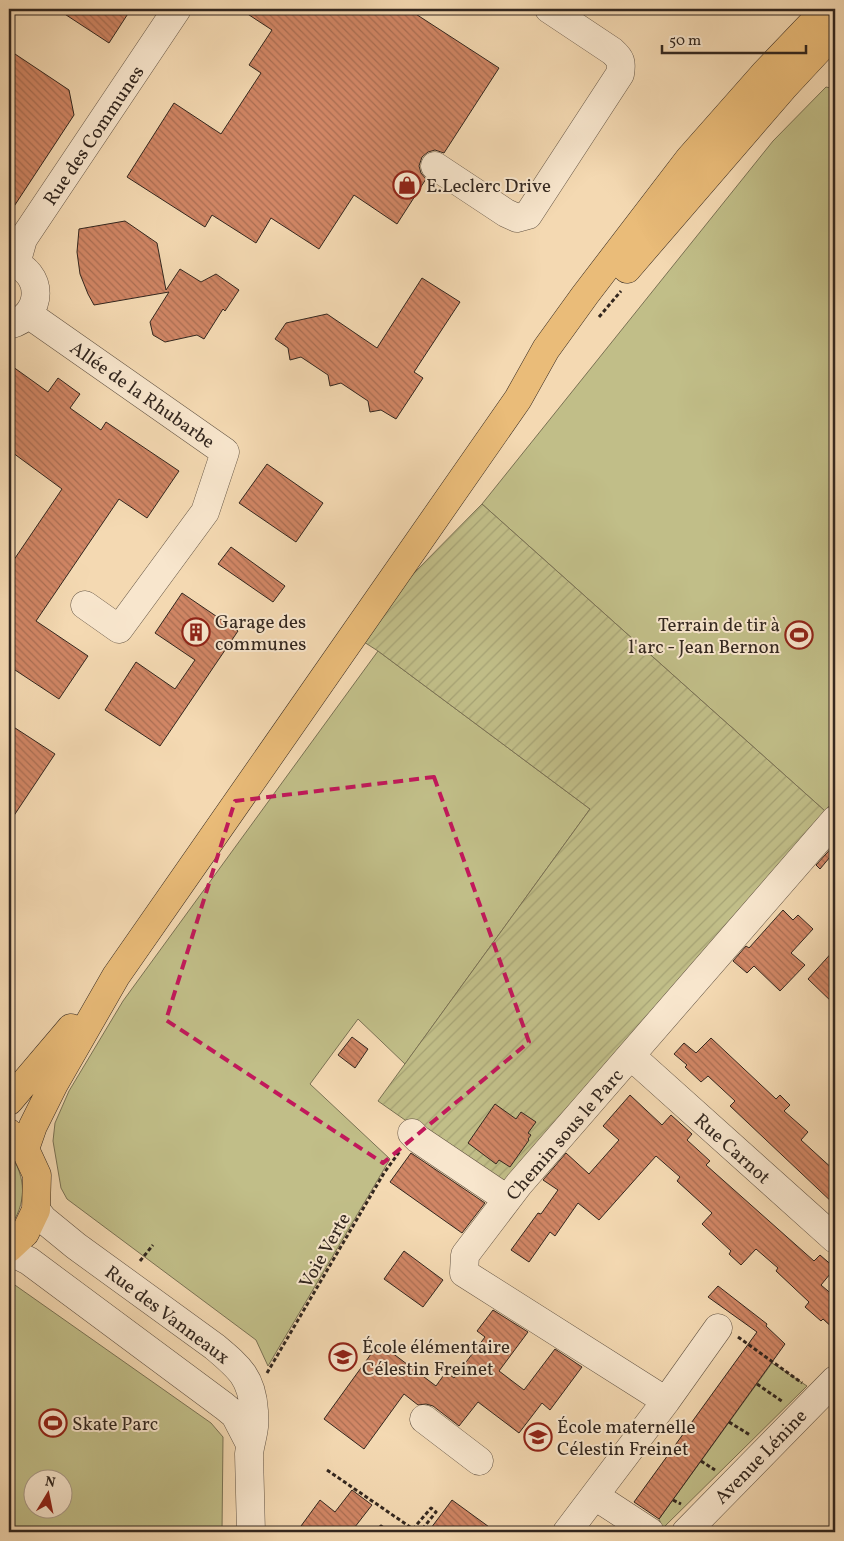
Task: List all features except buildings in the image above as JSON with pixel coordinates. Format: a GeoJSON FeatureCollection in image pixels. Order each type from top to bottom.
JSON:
{"type":"FeatureCollection","features":[{"type":"Feature","properties":{"kind":"main road"},"geometry":{"type":"LineString","coordinates":[[9,1250],[26,1233],[36,1210],[37,1175],[17,1141],[33,1126],[54,1084],[116,976],[518,399],[546,349],[585,295],[689,159],[777,60],[826,9]]}},
{"type":"Feature","properties":{"kind":"main road"},"geometry":{"type":"LineString","coordinates":[[518,399],[557,358],[637,256],[783,88],[835,32]]}},
{"type":"Feature","properties":{"kind":"main road"},"geometry":{"type":"LineString","coordinates":[[9,1102],[116,976]]}},
{"type":"Feature","properties":{"kind":"street","name":"Rue des Communes"},"geometry":{"type":"LineString","coordinates":[[12,263],[23,240],[177,9]]}},
{"type":"Feature","properties":{"kind":"street"},"geometry":{"type":"LineString","coordinates":[[435,166],[506,213],[517,218],[528,215],[620,74],[622,63],[620,58],[612,51],[549,9]]}},
{"type":"Feature","properties":{"kind":"street"},"geometry":{"type":"LineString","coordinates":[[12,263],[30,274],[34,282],[35,298],[33,307],[18,319]]}},
{"type":"Feature","properties":{"kind":"street","name":"Allée de la Rhubarbe"},"geometry":{"type":"LineString","coordinates":[[18,319],[225,452],[205,512],[119,628],[85,605]]}},
{"type":"Feature","properties":{"kind":"street","name":"Chemin sous le Parc"},"geometry":{"type":"LineString","coordinates":[[666,1401],[464,1273],[464,1255],[507,1199],[835,820]]}},
{"type":"Feature","properties":{"kind":"street","name":"Rue Carnot"},"geometry":{"type":"LineString","coordinates":[[631,1056],[835,1239]]}},
{"type":"Feature","properties":{"kind":"street"},"geometry":{"type":"LineString","coordinates":[[412,1133],[418,1139],[507,1199]]}},
{"type":"Feature","properties":{"kind":"street","name":"Rue des Vanneaux"},"geometry":{"type":"LineString","coordinates":[[36,1210],[43,1219],[76,1246],[216,1347],[237,1366],[249,1382],[253,1402],[254,1426],[250,1444],[251,1532]]}},
{"type":"Feature","properties":{"kind":"street","name":"Rue des Vanneaux"},"geometry":{"type":"LineString","coordinates":[[9,1250],[29,1261],[224,1406],[235,1415],[250,1444]]}},
{"type":"Feature","properties":{"kind":"street"},"geometry":{"type":"LineString","coordinates":[[567,1532],[666,1401],[718,1328]]}},
{"type":"Feature","properties":{"kind":"street","name":"Avenue Lénine"},"geometry":{"type":"LineString","coordinates":[[695,1529],[835,1380]]}},
{"type":"Feature","properties":{"kind":"street"},"geometry":{"type":"LineString","coordinates":[[424,1419],[478,1461]]}},
{"type":"Feature","properties":{"kind":"street"},"geometry":{"type":"LineString","coordinates":[[595,1496],[650,1532]]}},
{"type":"Feature","properties":{"kind":"path","name":"Voie Verte"},"geometry":{"type":"LineString","coordinates":[[264,1374],[269,1372],[384,1173],[412,1133]]}},
{"type":"Feature","properties":{"kind":"path"},"geometry":{"type":"LineString","coordinates":[[140,1261],[153,1245]]}},
{"type":"Feature","properties":{"kind":"path"},"geometry":{"type":"LineString","coordinates":[[718,1328],[727,1328],[806,1386]]}},
{"type":"Feature","properties":{"kind":"path"},"geometry":{"type":"LineString","coordinates":[[757,1384],[787,1405]]}},
{"type":"Feature","properties":{"kind":"path"},"geometry":{"type":"LineString","coordinates":[[730,1422],[754,1438]]}},
{"type":"Feature","properties":{"kind":"path"},"geometry":{"type":"LineString","coordinates":[[701,1461],[720,1473]]}},
{"type":"Feature","properties":{"kind":"path"},"geometry":{"type":"LineString","coordinates":[[327,1470],[413,1529],[431,1508],[436,1512],[420,1532]]}},
{"type":"Feature","properties":{"kind":"path"},"geometry":{"type":"LineString","coordinates":[[376,1532],[381,1526],[389,1532]]}},
{"type":"Feature","properties":{"kind":"highlighted area"},"geometry":{"type":"Polygon","coordinates":[[[434,777],[529,1042],[383,1163],[166,1020],[235,801],[434,777]]]}},
{"type":"Feature","properties":{"kind":"shaded area"},"geometry":{"type":"Polygon","coordinates":[[[826,87],[835,89],[835,799],[825,811],[482,504],[773,141],[826,87]]]}},
{"type":"Feature","properties":{"kind":"shaded area"},"geometry":{"type":"Polygon","coordinates":[[[482,504],[825,811],[506,1191],[378,1101],[590,809],[378,651],[353,635],[482,504]]]}},
{"type":"Feature","properties":{"kind":"shaded area"},"geometry":{"type":"Polygon","coordinates":[[[378,651],[590,809],[405,1064],[358,1019],[310,1084],[390,1159],[268,1366],[256,1340],[67,1199],[61,1188],[53,1141],[55,1123],[69,1091],[123,1001],[378,651]]]}},
{"type":"Feature","properties":{"kind":"shaded area"},"geometry":{"type":"Polygon","coordinates":[[[9,1153],[15,1162],[22,1181],[22,1200],[15,1219],[9,1228],[9,1153]]]}},
{"type":"Feature","properties":{"kind":"shaded area"},"geometry":{"type":"Polygon","coordinates":[[[9,1283],[12,1283],[211,1423],[223,1437],[222,1532],[9,1532],[9,1283]]]}},
{"type":"Feature","properties":{"kind":"shaded area"},"geometry":{"type":"Polygon","coordinates":[[[772,1363],[807,1386],[663,1528],[659,1519],[772,1363]]]}},
{"type":"Feature","properties":{"kind":"place","name":"E.Leclerc Drive"},"geometry":{"type":"Point","coordinates":[407,185]}},
{"type":"Feature","properties":{"kind":"place","name":"Garage des communes"},"geometry":{"type":"Point","coordinates":[196,632]}},
{"type":"Feature","properties":{"kind":"place","name":"Terrain de tir à l'arc - Jean Bernon"},"geometry":{"type":"Point","coordinates":[799,635]}},
{"type":"Feature","properties":{"kind":"place","name":"École élémentaire Célestin Freinet"},"geometry":{"type":"Point","coordinates":[343,1357]}},
{"type":"Feature","properties":{"kind":"place","name":"Skate Parc"},"geometry":{"type":"Point","coordinates":[53,1423]}},
{"type":"Feature","properties":{"kind":"place","name":"École maternelle Célestin Freinet"},"geometry":{"type":"Point","coordinates":[538,1437]}}]}
